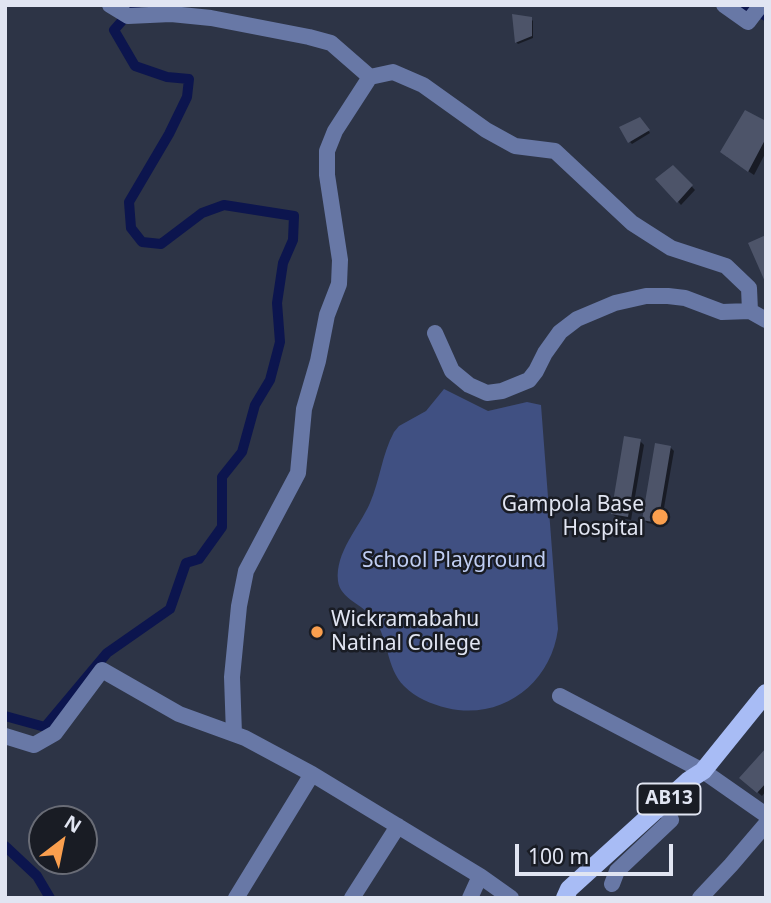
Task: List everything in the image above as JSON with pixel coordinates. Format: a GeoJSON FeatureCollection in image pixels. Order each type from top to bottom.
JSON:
{"type":"FeatureCollection","features":[{"type":"Feature","properties":{"kind":"main road","name":"AB13"},"geometry":{"type":"LineString","coordinates":[[565,898],[569,889],[689,780],[703,771],[766,693]]}},
{"type":"Feature","properties":{"kind":"street"},"geometry":{"type":"LineString","coordinates":[[110,5],[128,16],[171,14],[211,18],[331,43],[370,77]]}},
{"type":"Feature","properties":{"kind":"street"},"geometry":{"type":"LineString","coordinates":[[724,5],[748,22],[761,5]]}},
{"type":"Feature","properties":{"kind":"street"},"geometry":{"type":"LineString","coordinates":[[234,734],[232,677],[239,606],[246,571],[298,473],[304,409],[318,361],[327,315],[339,284],[340,260],[327,176],[327,151],[335,131],[370,77],[393,72],[423,85],[486,130],[515,146],[555,151],[632,223],[671,248],[726,267],[749,288],[750,311]]}},
{"type":"Feature","properties":{"kind":"street"},"geometry":{"type":"LineString","coordinates":[[435,333],[452,371],[470,385],[487,393],[502,391],[529,380],[560,332],[577,319],[615,303],[646,296],[668,296],[685,298],[722,312],[750,311],[766,320]]}},
{"type":"Feature","properties":{"kind":"street"},"geometry":{"type":"LineString","coordinates":[[5,736],[34,745],[55,733],[102,670],[178,714],[234,734],[312,774],[480,876],[511,898]]}},
{"type":"Feature","properties":{"kind":"street"},"geometry":{"type":"LineString","coordinates":[[560,696],[703,771],[766,816]]}},
{"type":"Feature","properties":{"kind":"street"},"geometry":{"type":"LineString","coordinates":[[236,898],[312,774]]}},
{"type":"Feature","properties":{"kind":"street"},"geometry":{"type":"LineString","coordinates":[[612,884],[617,871],[671,820],[664,804]]}},
{"type":"Feature","properties":{"kind":"street"},"geometry":{"type":"LineString","coordinates":[[699,898],[766,824]]}},
{"type":"Feature","properties":{"kind":"street"},"geometry":{"type":"LineString","coordinates":[[352,898],[398,826]]}},
{"type":"Feature","properties":{"kind":"street"},"geometry":{"type":"LineString","coordinates":[[470,898],[480,876]]}},
{"type":"Feature","properties":{"kind":"green space","name":"School Playground"},"geometry":{"type":"Polygon","coordinates":[[[444,389],[488,411],[527,402],[541,405],[558,629],[553,649],[534,682],[504,703],[467,711],[435,705],[404,686],[394,671],[374,619],[343,593],[338,581],[340,560],[370,503],[394,432],[399,426],[426,411],[444,389]]]}},
{"type":"Feature","properties":{"kind":"building"},"geometry":{"type":"Polygon","coordinates":[[[512,14],[532,17],[532,36],[515,43],[512,14]]]}},
{"type":"Feature","properties":{"kind":"building"},"geometry":{"type":"Polygon","coordinates":[[[745,110],[766,121],[766,138],[748,172],[720,152],[745,110]]]}},
{"type":"Feature","properties":{"kind":"building"},"geometry":{"type":"Polygon","coordinates":[[[640,117],[650,130],[628,143],[619,127],[640,117]]]}},
{"type":"Feature","properties":{"kind":"building"},"geometry":{"type":"Polygon","coordinates":[[[673,165],[693,185],[677,203],[655,179],[673,165]]]}},
{"type":"Feature","properties":{"kind":"building"},"geometry":{"type":"Polygon","coordinates":[[[766,235],[766,284],[748,243],[766,235]]]}},
{"type":"Feature","properties":{"kind":"building"},"geometry":{"type":"Polygon","coordinates":[[[624,436],[641,439],[628,517],[611,514],[624,436]]]}},
{"type":"Feature","properties":{"kind":"building"},"geometry":{"type":"Polygon","coordinates":[[[655,443],[671,446],[658,523],[642,520],[655,443]]]}},
{"type":"Feature","properties":{"kind":"building"},"geometry":{"type":"Polygon","coordinates":[[[766,748],[766,783],[757,793],[739,778],[766,748]]]}},
{"type":"Feature","properties":{"kind":"waterway"},"geometry":{"type":"LineString","coordinates":[[5,716],[45,727],[107,653],[170,609],[186,563],[199,559],[222,527],[222,477],[242,452],[255,405],[270,380],[280,342],[277,303],[283,263],[293,240],[294,216],[224,205],[202,213],[161,244],[142,242],[131,228],[129,202],[169,134],[187,97],[189,79],[167,77],[135,66],[114,30],[136,5]]}},
{"type":"Feature","properties":{"kind":"waterway"},"geometry":{"type":"LineString","coordinates":[[744,5],[766,16]]}},
{"type":"Feature","properties":{"kind":"waterway"},"geometry":{"type":"LineString","coordinates":[[5,846],[37,876],[50,898]]}},
{"type":"Feature","properties":{"kind":"place","name":"Gampola Base Hospital"},"geometry":{"type":"Point","coordinates":[660,517]}},
{"type":"Feature","properties":{"kind":"place","name":"Wickramabahu Natinal College"},"geometry":{"type":"Point","coordinates":[317,632]}}]}
